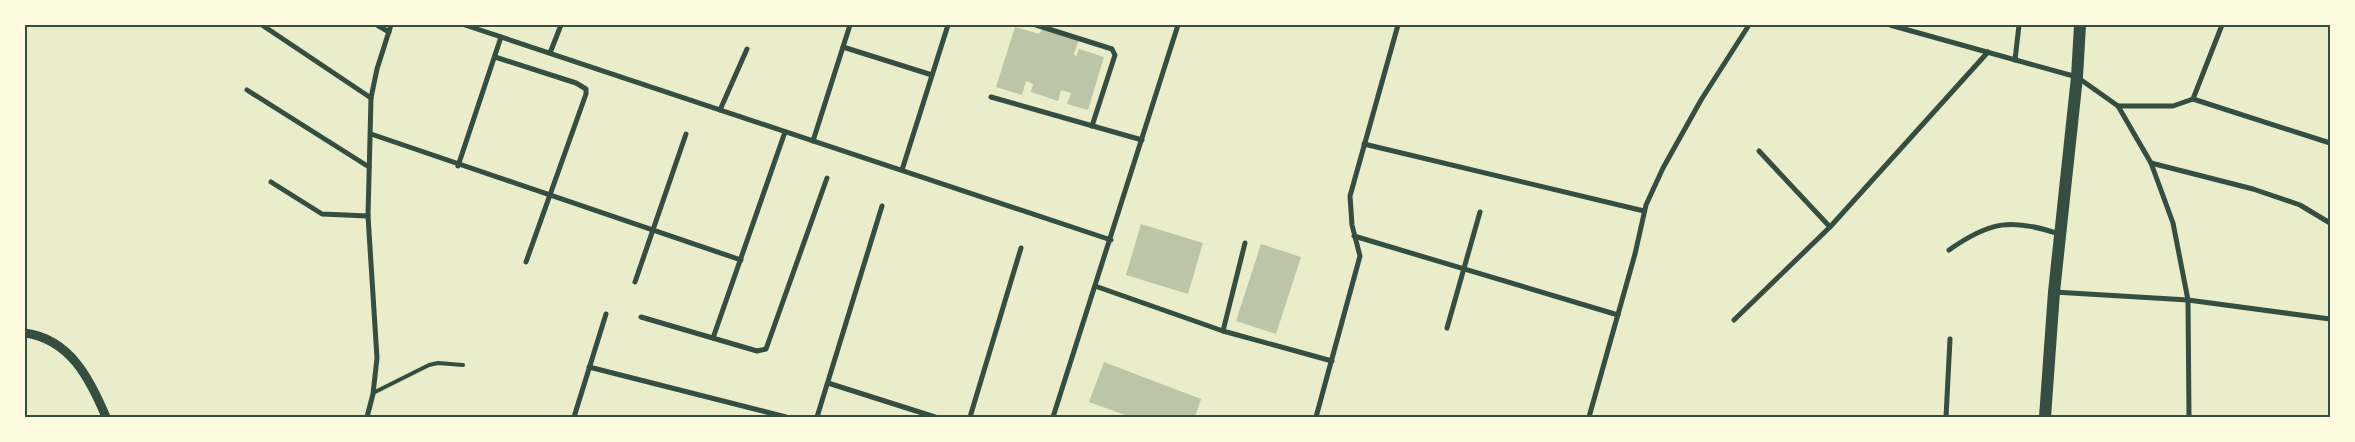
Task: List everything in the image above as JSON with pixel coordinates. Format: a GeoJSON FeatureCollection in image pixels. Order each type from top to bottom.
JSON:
{"type":"FeatureCollection","features":[{"type":"Feature","properties":{"kind":"main road"},"geometry":{"type":"LineString","coordinates":[[2045,417],[2059,234],[2077,77],[2080,25]]}},
{"type":"Feature","properties":{"kind":"street"},"geometry":{"type":"LineString","coordinates":[[262,25],[371,98]]}},
{"type":"Feature","properties":{"kind":"street"},"geometry":{"type":"LineString","coordinates":[[377,25],[389,32]]}},
{"type":"Feature","properties":{"kind":"street"},"geometry":{"type":"LineString","coordinates":[[366,417],[372,394],[377,358],[368,216],[371,98],[376,69],[391,25]]}},
{"type":"Feature","properties":{"kind":"street"},"geometry":{"type":"LineString","coordinates":[[465,25],[1111,240]]}},
{"type":"Feature","properties":{"kind":"street"},"geometry":{"type":"LineString","coordinates":[[550,53],[561,25]]}},
{"type":"Feature","properties":{"kind":"street"},"geometry":{"type":"LineString","coordinates":[[813,141],[850,25]]}},
{"type":"Feature","properties":{"kind":"street"},"geometry":{"type":"LineString","coordinates":[[902,170],[948,25]]}},
{"type":"Feature","properties":{"kind":"street"},"geometry":{"type":"LineString","coordinates":[[1036,25],[1112,49],[1115,55],[1092,126]]}},
{"type":"Feature","properties":{"kind":"street"},"geometry":{"type":"LineString","coordinates":[[1053,417],[1178,25]]}},
{"type":"Feature","properties":{"kind":"street"},"geometry":{"type":"LineString","coordinates":[[1316,417],[1360,256],[1349,208],[1350,196],[1398,25]]}},
{"type":"Feature","properties":{"kind":"street"},"geometry":{"type":"LineString","coordinates":[[1589,417],[1635,254],[1644,211],[1663,168],[1691,117],[1749,25]]}},
{"type":"Feature","properties":{"kind":"street"},"geometry":{"type":"LineString","coordinates":[[1890,25],[1910,28],[2077,77],[2118,106],[2151,163],[2174,223],[2188,300],[2189,417]]}},
{"type":"Feature","properties":{"kind":"street"},"geometry":{"type":"LineString","coordinates":[[2015,60],[2019,25]]}},
{"type":"Feature","properties":{"kind":"street"},"geometry":{"type":"LineString","coordinates":[[2193,99],[2202,82],[2222,25]]}},
{"type":"Feature","properties":{"kind":"street"},"geometry":{"type":"LineString","coordinates":[[458,166],[501,37]]}},
{"type":"Feature","properties":{"kind":"street"},"geometry":{"type":"LineString","coordinates":[[843,47],[932,75]]}},
{"type":"Feature","properties":{"kind":"street"},"geometry":{"type":"LineString","coordinates":[[720,110],[747,49]]}},
{"type":"Feature","properties":{"kind":"street"},"geometry":{"type":"LineString","coordinates":[[1734,320],[1830,227],[1988,52]]}},
{"type":"Feature","properties":{"kind":"street"},"geometry":{"type":"LineString","coordinates":[[495,57],[576,83],[586,89],[586,94],[551,196],[526,262]]}},
{"type":"Feature","properties":{"kind":"street"},"geometry":{"type":"LineString","coordinates":[[247,90],[369,167]]}},
{"type":"Feature","properties":{"kind":"street"},"geometry":{"type":"LineString","coordinates":[[991,97],[1142,140]]}},
{"type":"Feature","properties":{"kind":"street"},"geometry":{"type":"LineString","coordinates":[[2118,106],[2173,106],[2193,99],[2330,143]]}},
{"type":"Feature","properties":{"kind":"street"},"geometry":{"type":"LineString","coordinates":[[713,338],[785,132]]}},
{"type":"Feature","properties":{"kind":"street"},"geometry":{"type":"LineString","coordinates":[[371,134],[458,166],[741,260]]}},
{"type":"Feature","properties":{"kind":"street"},"geometry":{"type":"LineString","coordinates":[[635,282],[686,134]]}},
{"type":"Feature","properties":{"kind":"street"},"geometry":{"type":"LineString","coordinates":[[1364,144],[1644,211]]}},
{"type":"Feature","properties":{"kind":"street"},"geometry":{"type":"LineString","coordinates":[[1758,151],[1830,227]]}},
{"type":"Feature","properties":{"kind":"street"},"geometry":{"type":"LineString","coordinates":[[2151,163],[2253,189],[2300,205],[2330,223]]}},
{"type":"Feature","properties":{"kind":"street"},"geometry":{"type":"LineString","coordinates":[[641,317],[757,351],[766,349],[826,178]]}},
{"type":"Feature","properties":{"kind":"street"},"geometry":{"type":"LineString","coordinates":[[271,182],[322,214],[368,216]]}},
{"type":"Feature","properties":{"kind":"street"},"geometry":{"type":"LineString","coordinates":[[817,417],[882,206]]}},
{"type":"Feature","properties":{"kind":"street"},"geometry":{"type":"LineString","coordinates":[[1447,328],[1480,212]]}},
{"type":"Feature","properties":{"kind":"street"},"geometry":{"type":"LineString","coordinates":[[1949,250],[1973,233],[2001,224],[2031,225],[2059,234]]}},
{"type":"Feature","properties":{"kind":"street"},"geometry":{"type":"LineString","coordinates":[[1354,236],[1618,315]]}},
{"type":"Feature","properties":{"kind":"street"},"geometry":{"type":"LineString","coordinates":[[1224,330],[1245,243]]}},
{"type":"Feature","properties":{"kind":"street"},"geometry":{"type":"LineString","coordinates":[[970,417],[1021,248]]}},
{"type":"Feature","properties":{"kind":"street"},"geometry":{"type":"LineString","coordinates":[[1095,286],[1224,330],[1332,361]]}},
{"type":"Feature","properties":{"kind":"street"},"geometry":{"type":"LineString","coordinates":[[2054,292],[2188,300],[2330,319]]}},
{"type":"Feature","properties":{"kind":"street"},"geometry":{"type":"LineString","coordinates":[[574,417],[606,314]]}},
{"type":"Feature","properties":{"kind":"street"},"geometry":{"type":"LineString","coordinates":[[25,333],[47,339],[66,350],[93,386],[106,417]]}},
{"type":"Feature","properties":{"kind":"street"},"geometry":{"type":"LineString","coordinates":[[1946,417],[1950,339]]}},
{"type":"Feature","properties":{"kind":"street"},"geometry":{"type":"LineString","coordinates":[[589,367],[786,417]]}},
{"type":"Feature","properties":{"kind":"street"},"geometry":{"type":"LineString","coordinates":[[828,383],[936,417]]}},
{"type":"Feature","properties":{"kind":"lane"},"geometry":{"type":"LineString","coordinates":[[372,394],[438,362],[463,365]]}},
{"type":"Feature","properties":{"kind":"building"},"geometry":{"type":"Polygon","coordinates":[[[1015,27],[1039,34],[1043,28],[1079,40],[1074,54],[1076,57],[1079,49],[1104,57],[1088,110],[1067,104],[1071,93],[1061,90],[1058,101],[1031,92],[1033,84],[1026,81],[1022,95],[996,87],[1015,27]]]}},
{"type":"Feature","properties":{"kind":"building"},"geometry":{"type":"Polygon","coordinates":[[[1141,224],[1203,243],[1188,294],[1126,275],[1141,224]]]}},
{"type":"Feature","properties":{"kind":"building"},"geometry":{"type":"Polygon","coordinates":[[[1261,244],[1301,257],[1276,334],[1236,321],[1261,244]]]}},
{"type":"Feature","properties":{"kind":"building"},"geometry":{"type":"Polygon","coordinates":[[[1104,362],[1201,399],[1195,417],[1131,417],[1089,402],[1104,362]]]}}]}
